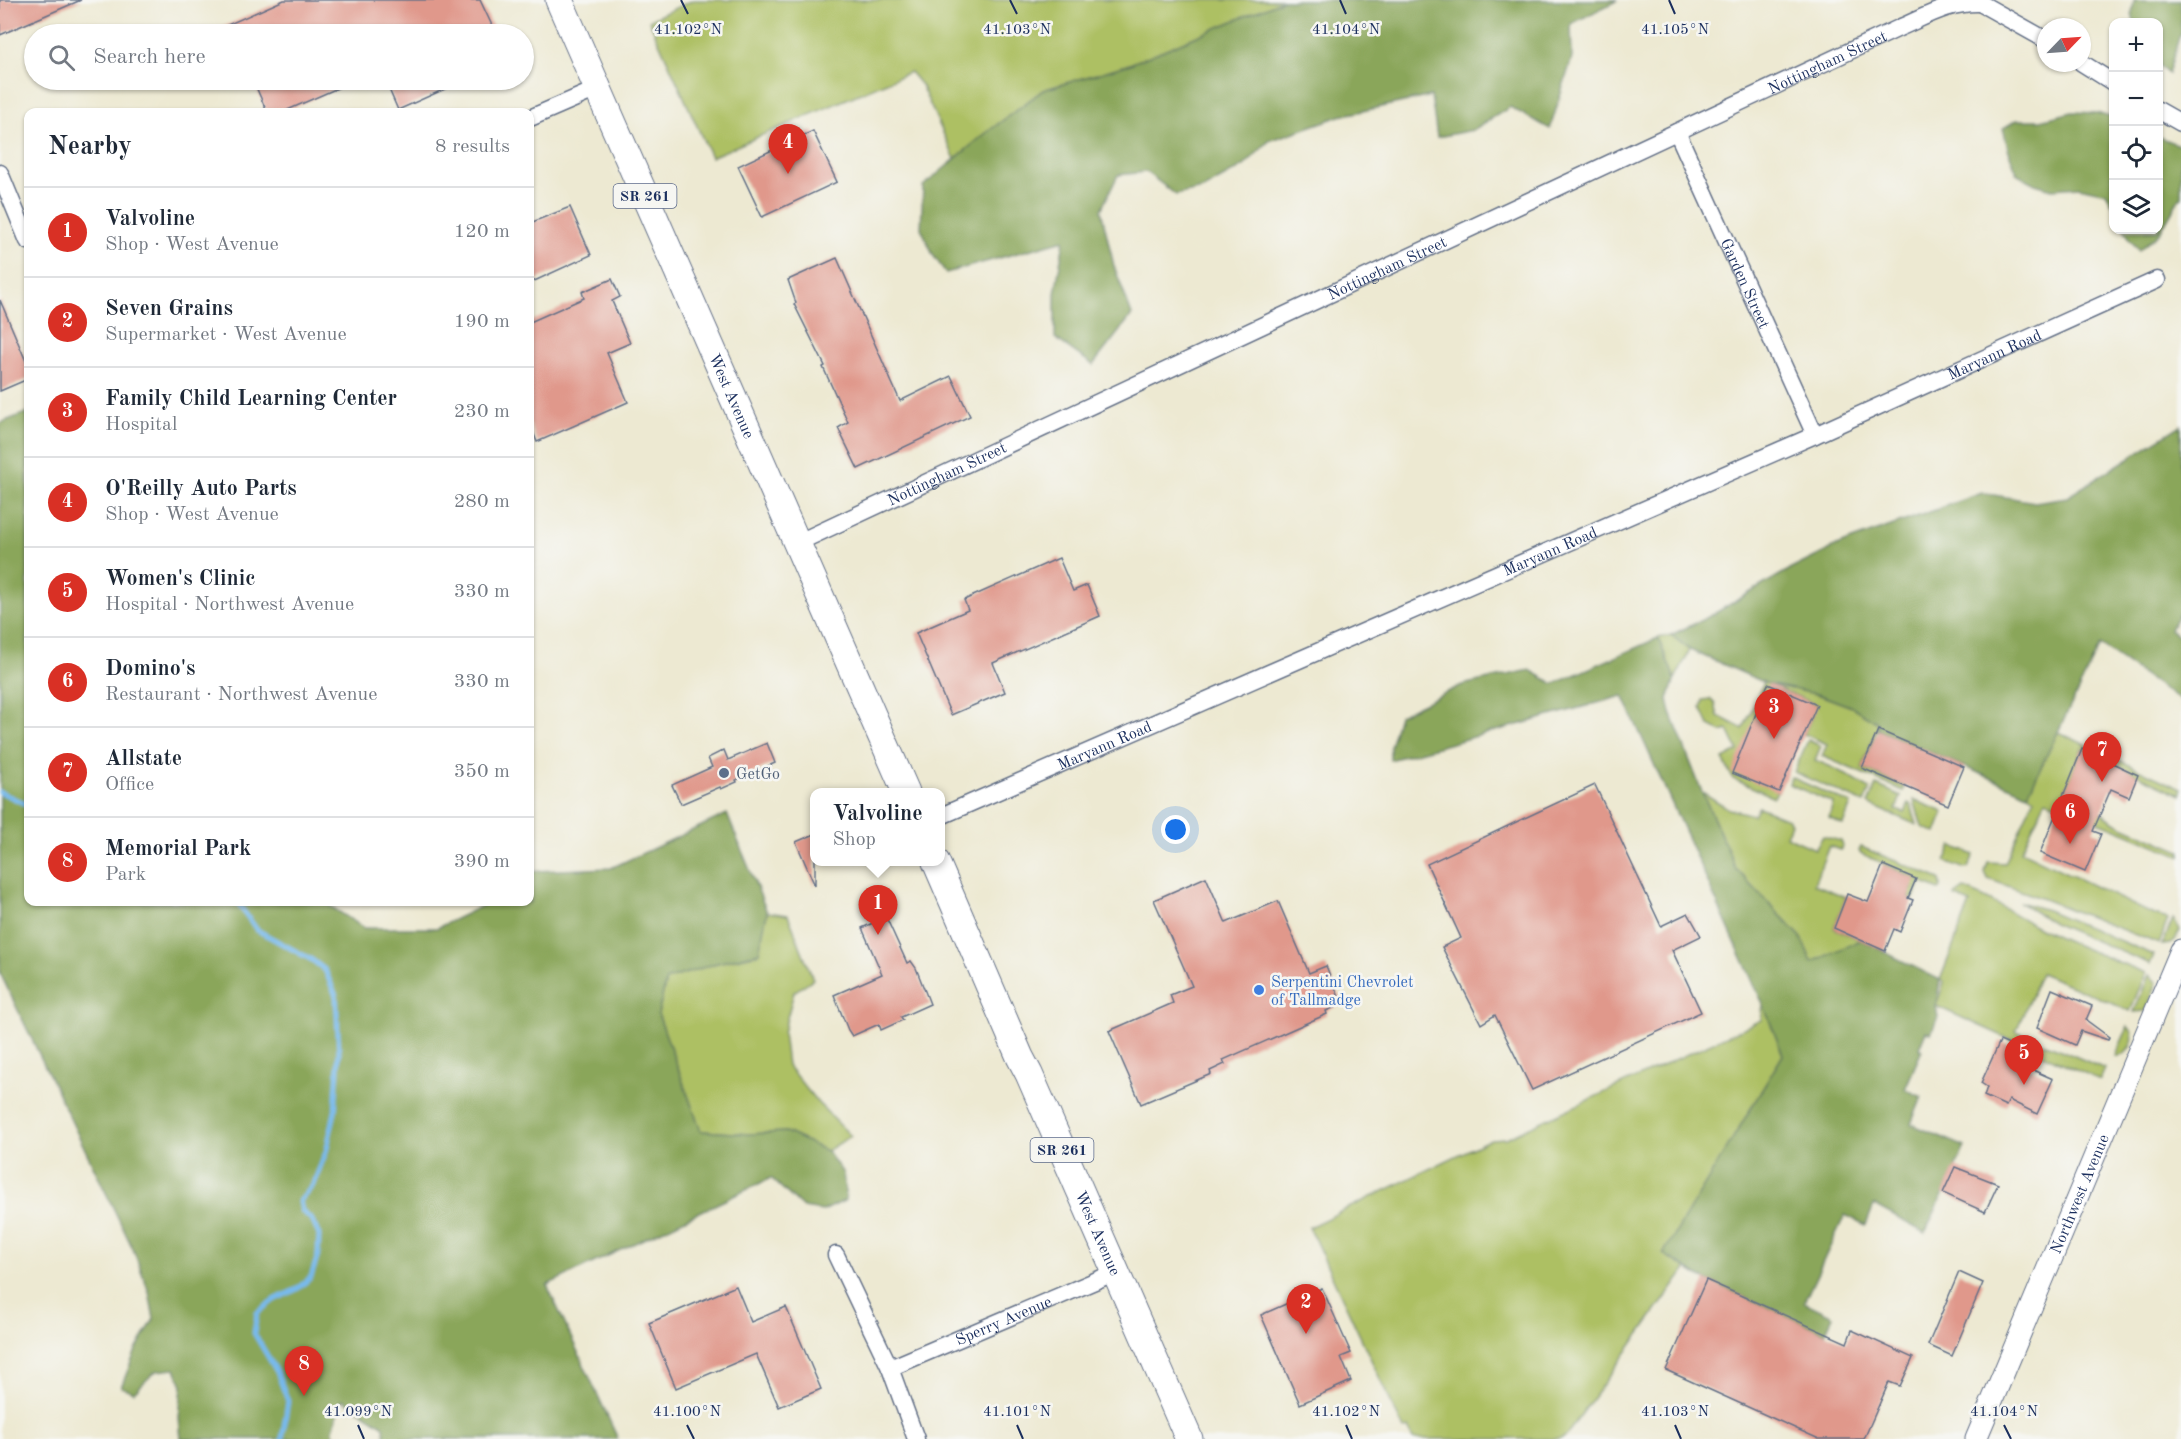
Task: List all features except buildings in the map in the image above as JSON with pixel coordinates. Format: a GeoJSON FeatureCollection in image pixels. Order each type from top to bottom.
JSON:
{"type":"FeatureCollection","features":[{"type":"Feature","properties":{"kind":"main road","name":"West Avenue"},"geometry":{"type":"LineString","coordinates":[[559,0],[904,788]]}},
{"type":"Feature","properties":{"kind":"main road","name":"West Avenue"},"geometry":{"type":"LineString","coordinates":[[938,866],[1189,1439]]}},
{"type":"Feature","properties":{"kind":"street"},"geometry":{"type":"LineString","coordinates":[[1980,1],[2037,35]]}},
{"type":"Feature","properties":{"kind":"street","name":"Nottingham Street"},"geometry":{"type":"LineString","coordinates":[[797,543],[1951,5],[1980,1]]}},
{"type":"Feature","properties":{"kind":"street"},"geometry":{"type":"LineString","coordinates":[[2091,69],[2109,80]]}},
{"type":"Feature","properties":{"kind":"street"},"geometry":{"type":"LineString","coordinates":[[534,116],[597,89]]}},
{"type":"Feature","properties":{"kind":"street"},"geometry":{"type":"LineString","coordinates":[[2163,113],[2181,123]]}},
{"type":"Feature","properties":{"kind":"street","name":"Garden Street"},"geometry":{"type":"LineString","coordinates":[[1677,132],[1815,435]]}},
{"type":"Feature","properties":{"kind":"street"},"geometry":{"type":"LineString","coordinates":[[0,173],[24,231]]}},
{"type":"Feature","properties":{"kind":"street","name":"Maryann Road"},"geometry":{"type":"LineString","coordinates":[[945,814],[1815,435],[2157,280]]}},
{"type":"Feature","properties":{"kind":"street","name":"Northwest Avenue"},"geometry":{"type":"LineString","coordinates":[[1976,1439],[2181,950]]}},
{"type":"Feature","properties":{"kind":"street"},"geometry":{"type":"LineString","coordinates":[[836,1255],[891,1368],[916,1439]]}},
{"type":"Feature","properties":{"kind":"street","name":"Sperry Avenue"},"geometry":{"type":"LineString","coordinates":[[891,1368],[1116,1272]]}},
{"type":"Feature","properties":{"kind":"green space"},"geometry":{"type":"Polygon","coordinates":[[[693,0],[1284,0],[1130,64],[1043,90],[955,159],[921,85],[910,72],[711,157],[649,20],[693,0]]]}},
{"type":"Feature","properties":{"kind":"green space"},"geometry":{"type":"Polygon","coordinates":[[[1284,0],[1618,0],[1571,24],[1572,58],[1550,129],[1510,107],[1473,130],[1437,137],[1431,96],[1340,116],[1269,141],[1244,166],[1203,189],[1176,195],[1146,172],[1118,175],[1101,210],[1114,266],[1132,315],[1093,365],[1055,338],[1055,294],[1064,240],[946,273],[933,255],[921,228],[923,186],[986,133],[1043,90],[1130,64],[1284,0]]]}},
{"type":"Feature","properties":{"kind":"green space"},"geometry":{"type":"Polygon","coordinates":[[[2134,0],[2181,0],[2181,31],[2168,74],[2163,70],[2163,18],[2133,18],[2134,0]]]}},
{"type":"Feature","properties":{"kind":"green space"},"geometry":{"type":"Polygon","coordinates":[[[2072,112],[2097,113],[2109,117],[2109,198],[2106,193],[2079,187],[2052,189],[2035,184],[2018,175],[2010,156],[2003,128],[2017,120],[2041,120],[2072,112]]]}},
{"type":"Feature","properties":{"kind":"green space"},"geometry":{"type":"Polygon","coordinates":[[[2163,139],[2181,146],[2181,196],[2163,227],[2163,139]]]}},
{"type":"Feature","properties":{"kind":"green space"},"geometry":{"type":"Polygon","coordinates":[[[2127,234],[2158,234],[2139,250],[2127,234]]]}},
{"type":"Feature","properties":{"kind":"green space"},"geometry":{"type":"Polygon","coordinates":[[[24,414],[24,906],[330,906],[364,928],[437,928],[482,906],[534,906],[535,871],[611,868],[727,814],[767,912],[759,953],[717,963],[666,980],[658,1014],[701,1131],[749,1134],[786,1132],[827,1151],[843,1173],[846,1200],[823,1211],[803,1208],[771,1178],[547,1285],[618,1439],[385,1439],[384,1426],[342,1399],[333,1430],[334,1439],[181,1439],[179,1418],[182,1385],[175,1369],[156,1371],[134,1392],[121,1387],[136,1350],[154,1319],[149,1292],[133,1249],[0,973],[0,423],[24,414]]]}},
{"type":"Feature","properties":{"kind":"green space"},"geometry":{"type":"Polygon","coordinates":[[[2181,425],[2181,610],[2170,629],[2181,638],[2181,701],[2100,645],[2028,794],[1878,730],[1878,723],[1852,707],[1820,695],[1768,684],[1690,650],[1671,635],[1841,544],[1982,493],[2035,502],[2067,497],[2181,425]]]}},
{"type":"Feature","properties":{"kind":"green space"},"geometry":{"type":"Polygon","coordinates":[[[1671,635],[1690,650],[1675,679],[1658,638],[1671,635]]]}},
{"type":"Feature","properties":{"kind":"green space"},"geometry":{"type":"Polygon","coordinates":[[[1658,638],[1675,679],[1668,699],[1671,713],[1736,869],[1801,937],[1812,962],[1861,940],[1940,980],[1936,1006],[1938,1017],[1931,1033],[1926,1031],[1919,1048],[1922,1050],[1905,1089],[1922,1097],[1911,1124],[1965,1147],[1925,1233],[1874,1205],[1866,1225],[1845,1215],[1804,1302],[1833,1316],[1825,1333],[1706,1280],[1663,1254],[1783,1055],[1763,1004],[1623,696],[1390,760],[1390,747],[1399,715],[1462,685],[1530,670],[1554,684],[1658,638]]]}},
{"type":"Feature","properties":{"kind":"green space"},"geometry":{"type":"Polygon","coordinates":[[[1764,682],[1820,695],[1852,707],[1879,723],[1862,768],[1905,787],[1903,791],[1822,756],[1827,744],[1804,734],[1817,705],[1769,684],[1777,791],[1774,797],[1733,779],[1723,759],[1738,751],[1728,730],[1722,732],[1709,725],[1701,708],[1703,700],[1710,699],[1715,704],[1718,716],[1743,729],[1764,682]]]}},
{"type":"Feature","properties":{"kind":"green space"},"geometry":{"type":"Polygon","coordinates":[[[2058,732],[2181,789],[2181,795],[2121,765],[2082,749],[2063,797],[2181,851],[2181,856],[2046,800],[2021,851],[2154,915],[2168,919],[2159,944],[1988,879],[1985,872],[1988,862],[2005,863],[2034,798],[2028,794],[2058,732]]]}},
{"type":"Feature","properties":{"kind":"green space"},"geometry":{"type":"Polygon","coordinates":[[[1808,740],[1821,746],[1815,760],[1836,769],[1870,789],[1864,803],[1794,772],[1808,740]]]}},
{"type":"Feature","properties":{"kind":"green space"},"geometry":{"type":"Polygon","coordinates":[[[1791,777],[1851,804],[1843,825],[1829,818],[1833,803],[1789,784],[1791,777]]]}},
{"type":"Feature","properties":{"kind":"green space"},"geometry":{"type":"Polygon","coordinates":[[[1876,785],[1901,796],[1896,810],[1905,813],[1909,803],[1911,804],[1917,825],[1868,804],[1876,785]]]}},
{"type":"Feature","properties":{"kind":"green space"},"geometry":{"type":"Polygon","coordinates":[[[1702,792],[1729,809],[1753,815],[1759,807],[1788,819],[1791,823],[1786,836],[1815,849],[1823,836],[1841,841],[1843,846],[1840,850],[1829,846],[1814,884],[1846,897],[1834,928],[1861,940],[1812,963],[1801,937],[1736,869],[1702,792]]]}},
{"type":"Feature","properties":{"kind":"green space"},"geometry":{"type":"Polygon","coordinates":[[[1914,800],[1944,812],[1936,833],[1922,827],[1914,800]]]}},
{"type":"Feature","properties":{"kind":"green space"},"geometry":{"type":"Polygon","coordinates":[[[1952,846],[1974,855],[1968,868],[1965,869],[1945,861],[1952,846]]]}},
{"type":"Feature","properties":{"kind":"green space"},"geometry":{"type":"Polygon","coordinates":[[[1861,847],[1940,879],[1941,888],[1939,890],[1921,882],[1913,900],[1908,898],[1916,879],[1862,854],[1859,851],[1861,847]]]}},
{"type":"Feature","properties":{"kind":"green space"},"geometry":{"type":"Polygon","coordinates":[[[1964,889],[1992,901],[2061,938],[2146,973],[2130,1011],[2041,973],[2016,1031],[2105,1069],[2100,1080],[1936,1006],[1944,982],[1940,980],[1970,903],[1954,896],[1964,889]]]}},
{"type":"Feature","properties":{"kind":"green space"},"geometry":{"type":"Polygon","coordinates":[[[2019,902],[2047,910],[2154,955],[2150,964],[2053,923],[2019,902]]]}},
{"type":"Feature","properties":{"kind":"green space"},"geometry":{"type":"Polygon","coordinates":[[[767,912],[788,915],[813,979],[794,992],[783,1033],[787,1065],[818,1103],[851,1136],[827,1151],[786,1132],[749,1134],[701,1131],[658,1014],[666,980],[717,963],[758,954],[767,912]]]}},
{"type":"Feature","properties":{"kind":"green space"},"geometry":{"type":"Polygon","coordinates":[[[2173,919],[2180,930],[2175,941],[2162,945],[2173,919]]]}},
{"type":"Feature","properties":{"kind":"green space"},"geometry":{"type":"Polygon","coordinates":[[[2149,975],[2157,983],[2146,1011],[2134,1012],[2149,975]]]}},
{"type":"Feature","properties":{"kind":"green space"},"geometry":{"type":"Polygon","coordinates":[[[1763,1004],[1783,1055],[1664,1254],[1687,1268],[1565,1437],[1559,1439],[1413,1439],[1408,1428],[1404,1430],[1309,1227],[1491,1139],[1506,1138],[1761,1020],[1763,1004]]]}},
{"type":"Feature","properties":{"kind":"green space"},"geometry":{"type":"Polygon","coordinates":[[[2128,1027],[2133,1036],[2131,1046],[2124,1054],[2115,1056],[2128,1027]]]}},
{"type":"Feature","properties":{"kind":"waterway"},"geometry":{"type":"LineString","coordinates":[[0,792],[24,803]]}},
{"type":"Feature","properties":{"kind":"waterway"},"geometry":{"type":"LineString","coordinates":[[240,906],[257,930],[312,960],[325,970],[336,996],[339,1052],[335,1112],[326,1152],[313,1185],[300,1201],[302,1211],[312,1220],[319,1235],[318,1255],[311,1277],[297,1289],[274,1300],[257,1313],[254,1333],[277,1372],[288,1401],[282,1439]]}},
{"type":"Feature","properties":{"kind":"place","name":"O'Reilly Auto Parts"},"geometry":{"type":"Point","coordinates":[788,174]}},
{"type":"Feature","properties":{"kind":"place","name":"Family Child Learning Center"},"geometry":{"type":"Point","coordinates":[1774,739]}},
{"type":"Feature","properties":{"kind":"place","name":"GetGo"},"geometry":{"type":"Point","coordinates":[724,773]}},
{"type":"Feature","properties":{"kind":"place","name":"Allstate"},"geometry":{"type":"Point","coordinates":[2102,782]}},
{"type":"Feature","properties":{"kind":"place","name":"Domino's"},"geometry":{"type":"Point","coordinates":[2070,844]}},
{"type":"Feature","properties":{"kind":"place","name":"Valvoline"},"geometry":{"type":"Point","coordinates":[878,935]}},
{"type":"Feature","properties":{"kind":"place","name":"Serpentini Chevrolet of Tallmadge"},"geometry":{"type":"Point","coordinates":[1259,990]}},
{"type":"Feature","properties":{"kind":"place","name":"Women's Clinic"},"geometry":{"type":"Point","coordinates":[2024,1085]}},
{"type":"Feature","properties":{"kind":"place","name":"Seven Grains"},"geometry":{"type":"Point","coordinates":[1306,1334]}},
{"type":"Feature","properties":{"kind":"place","name":"Memorial Park"},"geometry":{"type":"Point","coordinates":[304,1396]}}]}
